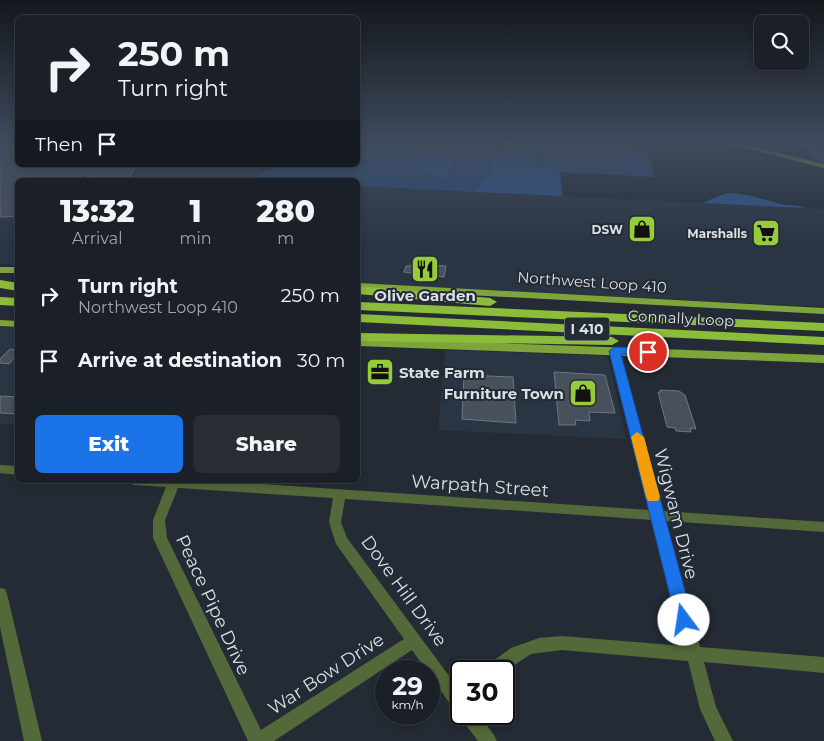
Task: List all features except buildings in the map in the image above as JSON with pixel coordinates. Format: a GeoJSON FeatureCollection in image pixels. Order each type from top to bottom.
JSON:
{"type":"FeatureCollection","features":[{"type":"Feature","properties":{"kind":"highway"},"geometry":{"type":"LineString","coordinates":[[0,284],[15,287]]}},
{"type":"Feature","properties":{"kind":"highway"},"geometry":{"type":"LineString","coordinates":[[0,289],[15,288]]}},
{"type":"Feature","properties":{"kind":"highway"},"geometry":{"type":"LineString","coordinates":[[360,290],[546,307],[572,315]]}},
{"type":"Feature","properties":{"kind":"highway"},"geometry":{"type":"LineString","coordinates":[[0,301],[15,302]]}},
{"type":"Feature","properties":{"kind":"highway","name":"Connally Loop"},"geometry":{"type":"LineString","coordinates":[[360,306],[824,327]]}},
{"type":"Feature","properties":{"kind":"highway","name":"Connally Loop"},"geometry":{"type":"LineString","coordinates":[[360,318],[820,341]]}},
{"type":"Feature","properties":{"kind":"highway"},"geometry":{"type":"LineString","coordinates":[[360,337],[732,344],[820,341]]}},
{"type":"Feature","properties":{"kind":"main road"},"geometry":{"type":"LineString","coordinates":[[0,270],[15,270]]}},
{"type":"Feature","properties":{"kind":"main road","name":"Northwest Loop 410"},"geometry":{"type":"LineString","coordinates":[[360,286],[824,311]]}},
{"type":"Feature","properties":{"kind":"main road"},"geometry":{"type":"LineString","coordinates":[[0,323],[15,324]]}},
{"type":"Feature","properties":{"kind":"main road"},"geometry":{"type":"LineString","coordinates":[[360,342],[824,359]]}},
{"type":"Feature","properties":{"kind":"street","name":"Wigwam Drive"},"geometry":{"type":"LineString","coordinates":[[615,351],[708,709],[724,741]]}},
{"type":"Feature","properties":{"kind":"street"},"geometry":{"type":"LineString","coordinates":[[0,470],[15,471]]}},
{"type":"Feature","properties":{"kind":"street","name":"Warpath Street"},"geometry":{"type":"LineString","coordinates":[[174,483],[824,527]]}},
{"type":"Feature","properties":{"kind":"street","name":"Peace Pipe Drive"},"geometry":{"type":"LineString","coordinates":[[174,483],[159,520],[160,538],[258,741]]}},
{"type":"Feature","properties":{"kind":"street","name":"Dove Hill Drive"},"geometry":{"type":"LineString","coordinates":[[340,494],[335,522],[341,540],[450,687]]}},
{"type":"Feature","properties":{"kind":"street"},"geometry":{"type":"LineString","coordinates":[[0,594],[33,741]]}},
{"type":"Feature","properties":{"kind":"street","name":"War Bow Drive"},"geometry":{"type":"LineString","coordinates":[[258,741],[415,640]]}},
{"type":"Feature","properties":{"kind":"street"},"geometry":{"type":"LineString","coordinates":[[507,660],[520,650],[537,644],[562,643],[824,665]]}},
{"type":"Feature","properties":{"kind":"street"},"geometry":{"type":"LineString","coordinates":[[476,725],[488,741]]}},
{"type":"Feature","properties":{"kind":"shaded area"},"geometry":{"type":"Polygon","coordinates":[[[0,179],[15,179],[15,265],[0,264],[0,179]]]}},
{"type":"Feature","properties":{"kind":"shaded area"},"geometry":{"type":"Polygon","coordinates":[[[360,179],[485,179],[475,192],[360,186],[360,179]]]}},
{"type":"Feature","properties":{"kind":"shaded area"},"geometry":{"type":"Polygon","coordinates":[[[485,179],[561,179],[562,196],[475,192],[485,179]]]}},
{"type":"Feature","properties":{"kind":"shaded area"},"geometry":{"type":"Polygon","coordinates":[[[360,186],[824,209],[824,307],[360,284],[360,186]]]}},
{"type":"Feature","properties":{"kind":"shaded area"},"geometry":{"type":"Polygon","coordinates":[[[727,193],[749,196],[804,208],[702,203],[727,193]]]}},
{"type":"Feature","properties":{"kind":"shaded area"},"geometry":{"type":"Polygon","coordinates":[[[0,327],[15,328],[15,425],[0,424],[0,327]]]}},
{"type":"Feature","properties":{"kind":"shaded area"},"geometry":{"type":"Polygon","coordinates":[[[445,350],[605,356],[608,358],[626,439],[438,430],[445,350]]]}},
{"type":"Feature","properties":{"kind":"slow traffic"},"geometry":{"type":"LineString","coordinates":[[637,437],[653,497]]}},
{"type":"Feature","properties":{"kind":"place","name":"DSW"},"geometry":{"type":"Point","coordinates":[642,229]}},
{"type":"Feature","properties":{"kind":"place","name":"Marshalls"},"geometry":{"type":"Point","coordinates":[766,233]}},
{"type":"Feature","properties":{"kind":"place","name":"Olive Garden"},"geometry":{"type":"Point","coordinates":[425,269]}},
{"type":"Feature","properties":{"kind":"place","name":"State Farm"},"geometry":{"type":"Point","coordinates":[380,372]}},
{"type":"Feature","properties":{"kind":"place","name":"Furniture Town"},"geometry":{"type":"Point","coordinates":[583,393]}},
{"type":"Feature","properties":{"kind":"route"},"geometry":{"type":"LineString","coordinates":[[648,352],[615,351],[684,620]]}}]}
